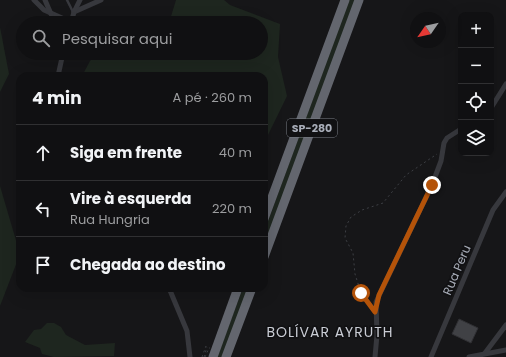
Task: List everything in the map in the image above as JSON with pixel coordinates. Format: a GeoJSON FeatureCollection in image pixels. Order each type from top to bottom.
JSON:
{"type":"FeatureCollection","features":[{"type":"Feature","properties":{"kind":"highway","name":"SP-280"},"geometry":{"type":"LineString","coordinates":[[268,208],[345,0]]}},
{"type":"Feature","properties":{"kind":"highway","name":"SP-280"},"geometry":{"type":"LineString","coordinates":[[268,246],[359,0]]}},
{"type":"Feature","properties":{"kind":"highway"},"geometry":{"type":"LineString","coordinates":[[213,357],[237,292]]}},
{"type":"Feature","properties":{"kind":"highway"},"geometry":{"type":"LineString","coordinates":[[226,357],[250,292]]}},
{"type":"Feature","properties":{"kind":"street"},"geometry":{"type":"LineString","coordinates":[[34,0],[51,14],[56,16]]}},
{"type":"Feature","properties":{"kind":"street"},"geometry":{"type":"LineString","coordinates":[[45,0],[51,14]]}},
{"type":"Feature","properties":{"kind":"street"},"geometry":{"type":"LineString","coordinates":[[73,16],[80,0]]}},
{"type":"Feature","properties":{"kind":"street"},"geometry":{"type":"LineString","coordinates":[[74,12],[101,0]]}},
{"type":"Feature","properties":{"kind":"street"},"geometry":{"type":"LineString","coordinates":[[59,72],[61,60]]}},
{"type":"Feature","properties":{"kind":"street"},"geometry":{"type":"LineString","coordinates":[[494,103],[506,84]]}},
{"type":"Feature","properties":{"kind":"street"},"geometry":{"type":"LineString","coordinates":[[375,357],[377,335],[375,312],[379,295],[432,185],[439,168],[442,151],[447,138],[458,131]]}},
{"type":"Feature","properties":{"kind":"street","name":"Rua Peru"},"geometry":{"type":"LineString","coordinates":[[431,357],[494,210],[506,192]]}},
{"type":"Feature","properties":{"kind":"street"},"geometry":{"type":"LineString","coordinates":[[171,292],[187,331],[190,357]]}},
{"type":"Feature","properties":{"kind":"street"},"geometry":{"type":"LineString","coordinates":[[485,354],[506,325]]}},
{"type":"Feature","properties":{"kind":"street"},"geometry":{"type":"LineString","coordinates":[[469,357],[506,350]]}},
{"type":"Feature","properties":{"kind":"lane"},"geometry":{"type":"LineString","coordinates":[[67,0],[74,12]]}},
{"type":"Feature","properties":{"kind":"path"},"geometry":{"type":"LineString","coordinates":[[375,312],[361,293],[355,274],[353,253],[345,238],[346,226],[351,217],[362,210],[383,203],[406,175],[442,151]]}},
{"type":"Feature","properties":{"kind":"path"},"geometry":{"type":"LineString","coordinates":[[203,357],[207,347]]}},
{"type":"Feature","properties":{"kind":"shaded area"},"geometry":{"type":"Polygon","coordinates":[[[176,0],[224,0],[230,5],[259,16],[171,16],[176,0]]]}},
{"type":"Feature","properties":{"kind":"shaded area"},"geometry":{"type":"Polygon","coordinates":[[[349,0],[355,0],[268,236],[268,221],[349,0]]]}},
{"type":"Feature","properties":{"kind":"shaded area"},"geometry":{"type":"Polygon","coordinates":[[[268,19],[280,24],[278,57],[287,96],[268,135],[268,72],[84,72],[90,61],[268,60],[268,19]]]}},
{"type":"Feature","properties":{"kind":"shaded area"},"geometry":{"type":"Polygon","coordinates":[[[0,27],[9,74],[0,92],[0,27]]]}},
{"type":"Feature","properties":{"kind":"shaded area"},"geometry":{"type":"Polygon","coordinates":[[[0,186],[16,240],[16,264],[0,306],[0,186]]]}},
{"type":"Feature","properties":{"kind":"shaded area"},"geometry":{"type":"Polygon","coordinates":[[[241,292],[247,292],[223,357],[217,357],[241,292]]]}},
{"type":"Feature","properties":{"kind":"shaded area"},"geometry":{"type":"Polygon","coordinates":[[[47,323],[54,323],[61,327],[66,335],[85,345],[115,343],[114,356],[54,357],[42,354],[40,348],[25,342],[34,330],[41,329],[47,323]]]}},
{"type":"Feature","properties":{"kind":"building"},"geometry":{"type":"Polygon","coordinates":[[[459,319],[478,328],[471,343],[452,334],[459,319]]]}},
{"type":"Feature","properties":{"kind":"district","name":"BOLÍVAR AYRUTH"},"geometry":{"type":"Point","coordinates":[330,332]}},
{"type":"Feature","properties":{"kind":"route"},"geometry":{"type":"LineString","coordinates":[[361,293],[375,312],[375,306],[379,295],[432,185]]}}]}
